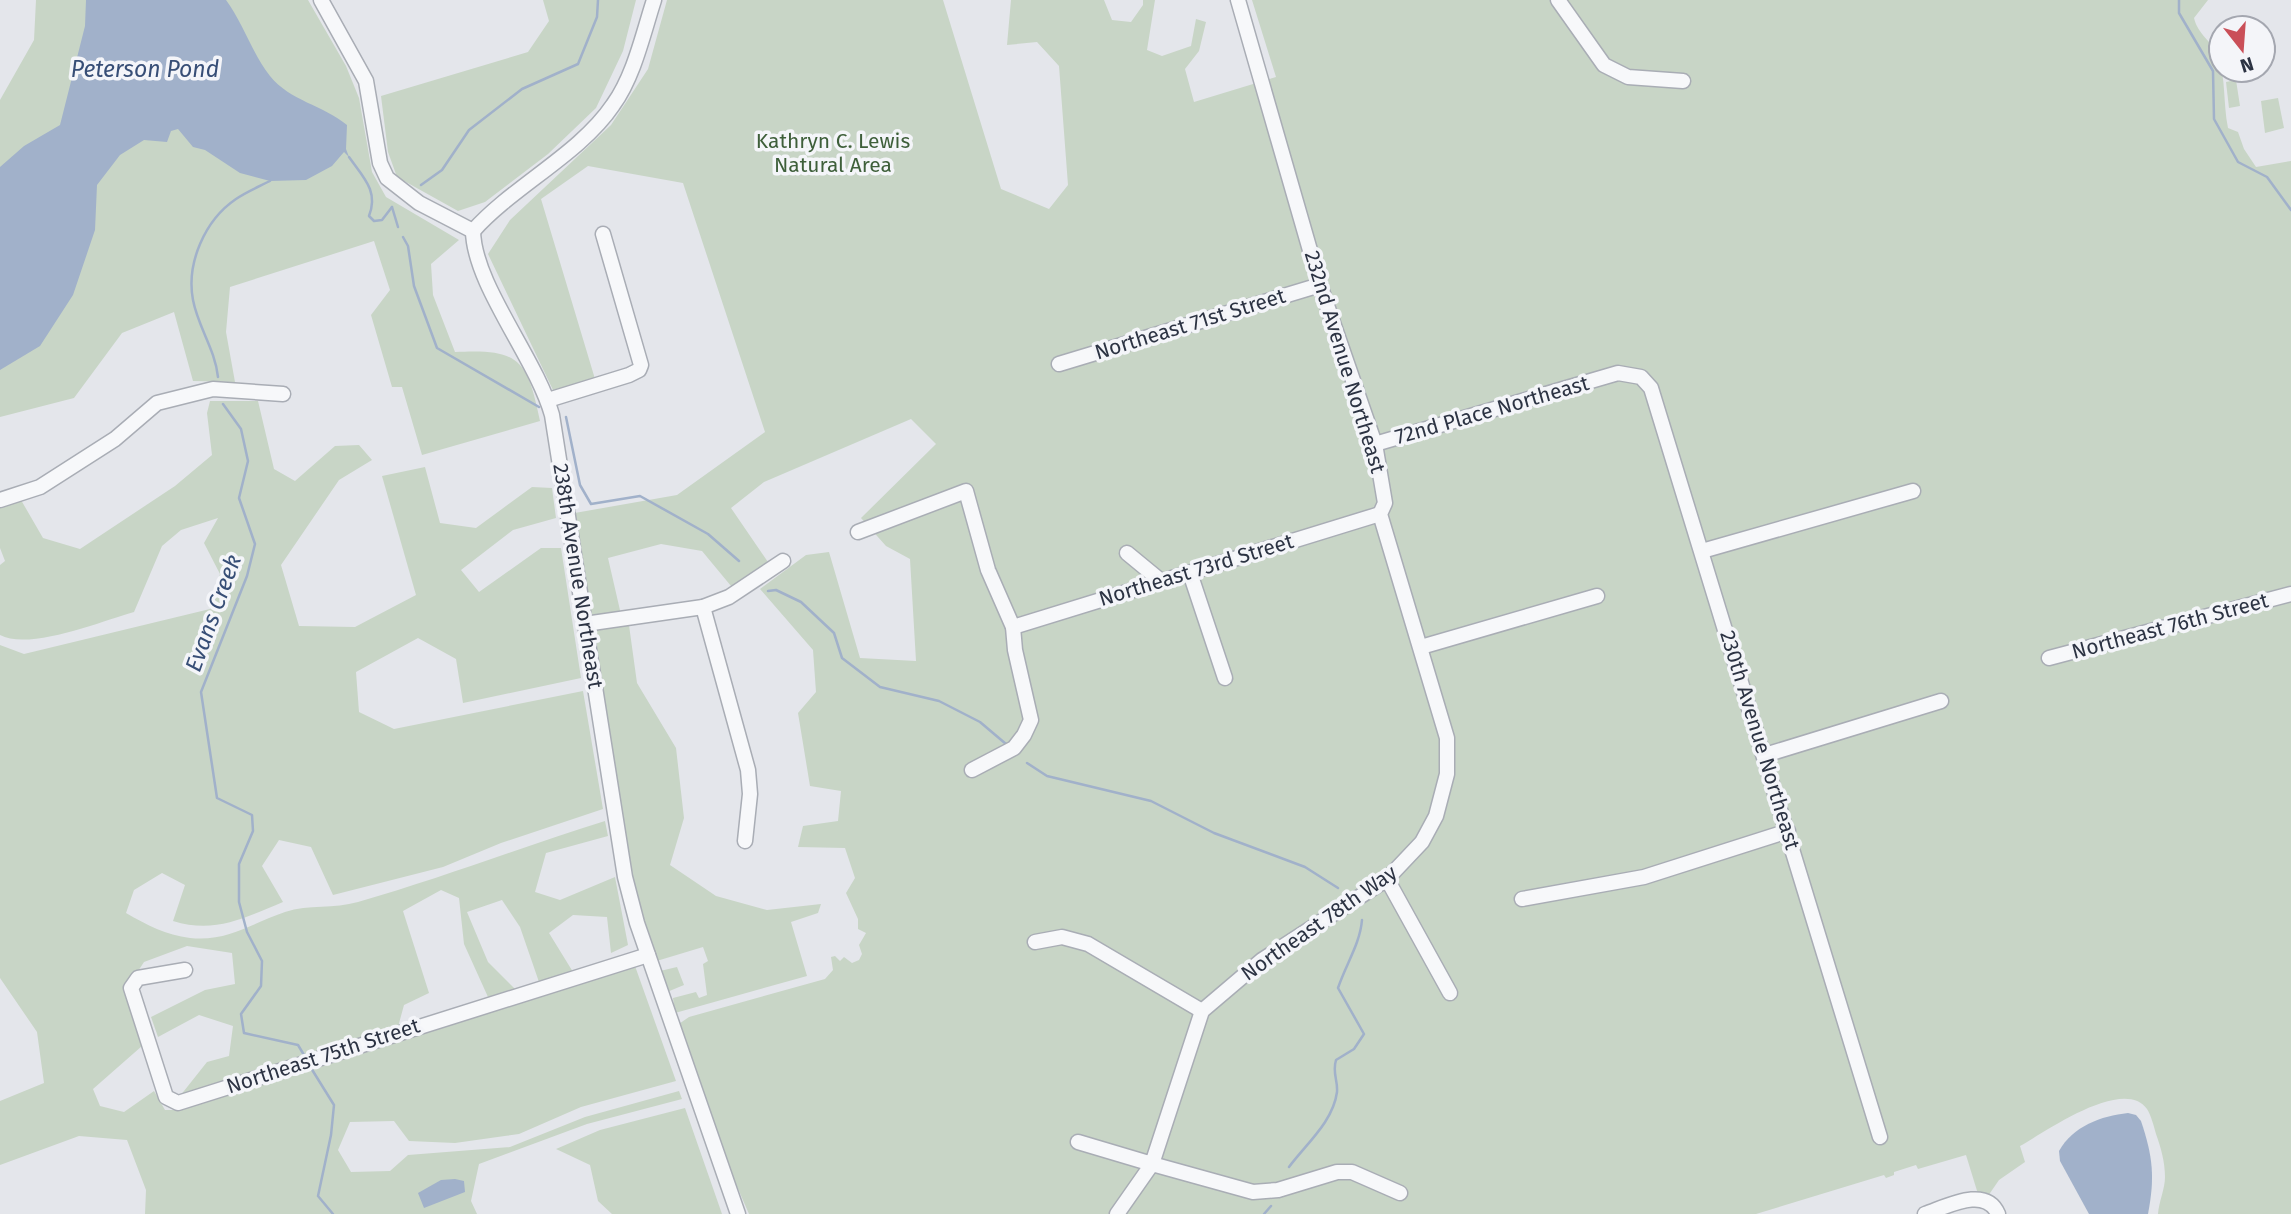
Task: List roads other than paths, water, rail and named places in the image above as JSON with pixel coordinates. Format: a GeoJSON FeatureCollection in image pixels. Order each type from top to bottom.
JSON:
{"type":"FeatureCollection","features":[{"type":"Feature","properties":{"kind":"street"},"geometry":{"type":"LineString","coordinates":[[321,0],[366,81],[380,163],[387,178],[409,196],[473,231],[491,211],[563,154],[613,106],[623,88],[654,0]]}},
{"type":"Feature","properties":{"kind":"street","name":"232nd Avenue Northeast"},"geometry":{"type":"LineString","coordinates":[[1238,0],[1320,285],[1375,444],[1385,503],[1380,514],[1444,722]]}},
{"type":"Feature","properties":{"kind":"street"},"geometry":{"type":"LineString","coordinates":[[1558,0],[1604,65],[1628,77],[1683,80]]}},
{"type":"Feature","properties":{"kind":"street"},"geometry":{"type":"LineString","coordinates":[[450,219],[491,211]]}},
{"type":"Feature","properties":{"kind":"street","name":"238th Avenue Northeast"},"geometry":{"type":"LineString","coordinates":[[473,231],[474,247],[486,278],[548,400],[558,446],[623,868],[648,955],[737,1214]]}},
{"type":"Feature","properties":{"kind":"street"},"geometry":{"type":"LineString","coordinates":[[548,400],[639,370],[641,359],[603,234]]}},
{"type":"Feature","properties":{"kind":"street","name":"Northeast 71st Street"},"geometry":{"type":"LineString","coordinates":[[1059,363],[1320,285]]}},
{"type":"Feature","properties":{"kind":"street","name":"230th Avenue Northeast"},"geometry":{"type":"LineString","coordinates":[[1610,375],[1630,373],[1641,377],[1651,388],[1880,1137]]}},
{"type":"Feature","properties":{"kind":"street","name":"72nd Place Northeast"},"geometry":{"type":"LineString","coordinates":[[1375,444],[1610,375]]}},
{"type":"Feature","properties":{"kind":"street"},"geometry":{"type":"LineString","coordinates":[[0,500],[40,487],[115,439],[157,403],[213,389],[284,394]]}},
{"type":"Feature","properties":{"kind":"street"},"geometry":{"type":"LineString","coordinates":[[1702,551],[1913,491]]}},
{"type":"Feature","properties":{"kind":"street"},"geometry":{"type":"LineString","coordinates":[[858,532],[967,495],[988,570],[1013,627],[1015,650],[1030,712],[1029,727],[1019,741],[1002,756],[972,769]]}},
{"type":"Feature","properties":{"kind":"street","name":"Northeast 73rd Street"},"geometry":{"type":"LineString","coordinates":[[1013,627],[1380,514]]}},
{"type":"Feature","properties":{"kind":"street"},"geometry":{"type":"LineString","coordinates":[[1127,553],[1161,581]]}},
{"type":"Feature","properties":{"kind":"street"},"geometry":{"type":"LineString","coordinates":[[585,624],[703,607],[729,597],[783,561]]}},
{"type":"Feature","properties":{"kind":"street"},"geometry":{"type":"LineString","coordinates":[[1191,573],[1225,678]]}},
{"type":"Feature","properties":{"kind":"street","name":"Northeast 76th Street"},"geometry":{"type":"LineString","coordinates":[[2049,658],[2291,594]]}},
{"type":"Feature","properties":{"kind":"street"},"geometry":{"type":"LineString","coordinates":[[1421,647],[1597,596]]}},
{"type":"Feature","properties":{"kind":"street"},"geometry":{"type":"LineString","coordinates":[[703,607],[748,770],[750,794],[745,842]]}},
{"type":"Feature","properties":{"kind":"street"},"geometry":{"type":"LineString","coordinates":[[1765,755],[1941,701]]}},
{"type":"Feature","properties":{"kind":"street","name":"Northeast 78th Way"},"geometry":{"type":"LineString","coordinates":[[1202,1012],[1262,960],[1387,879],[1422,842],[1436,816],[1447,774],[1444,722]]}},
{"type":"Feature","properties":{"kind":"street"},"geometry":{"type":"LineString","coordinates":[[1522,899],[1644,877],[1788,831]]}},
{"type":"Feature","properties":{"kind":"street"},"geometry":{"type":"LineString","coordinates":[[1387,879],[1450,993]]}},
{"type":"Feature","properties":{"kind":"street"},"geometry":{"type":"LineString","coordinates":[[1035,942],[1062,937],[1088,944],[1202,1012],[1152,1164],[1117,1214]]}},
{"type":"Feature","properties":{"kind":"street","name":"Northeast 75th Street"},"geometry":{"type":"LineString","coordinates":[[184,970],[138,978],[131,988],[166,1097],[178,1103],[648,955]]}},
{"type":"Feature","properties":{"kind":"street"},"geometry":{"type":"LineString","coordinates":[[1078,1142],[1252,1192],[1278,1190],[1337,1172],[1352,1172],[1400,1193]]}},
{"type":"Feature","properties":{"kind":"street"},"geometry":{"type":"LineString","coordinates":[[1925,1214],[1973,1199],[1988,1202],[1998,1214]]}},
{"type":"Feature","properties":{"kind":"water","name":"Peterson Pond"},"geometry":{"type":"Polygon","coordinates":[[[86,0],[226,0],[270,76],[287,91],[347,125],[346,149],[349,157],[344,152],[332,166],[306,180],[270,181],[240,173],[205,150],[193,147],[178,129],[171,131],[167,142],[144,140],[120,155],[97,185],[95,230],[73,295],[40,346],[0,370],[0,167],[24,146],[60,125],[85,26],[86,0]]]}},
{"type":"Feature","properties":{"kind":"water"},"geometry":{"type":"Polygon","coordinates":[[[2128,1113],[2136,1115],[2141,1121],[2150,1156],[2152,1189],[2148,1214],[2089,1214],[2060,1161],[2059,1151],[2072,1135],[2089,1124],[2128,1113]]]}},
{"type":"Feature","properties":{"kind":"water"},"geometry":{"type":"Polygon","coordinates":[[[441,1180],[464,1181],[465,1192],[424,1208],[418,1193],[441,1180]]]}},
{"type":"Feature","properties":{"kind":"waterway"},"geometry":{"type":"LineString","coordinates":[[421,185],[442,170],[469,130],[522,89],[578,64],[597,17],[598,0]]}},
{"type":"Feature","properties":{"kind":"waterway"},"geometry":{"type":"LineString","coordinates":[[2179,0],[2179,13],[2213,71],[2214,119],[2238,162],[2267,177],[2291,210]]}},
{"type":"Feature","properties":{"kind":"waterway"},"geometry":{"type":"LineString","coordinates":[[349,157],[371,192],[372,207],[369,216],[374,221],[382,220],[392,207]]}},
{"type":"Feature","properties":{"kind":"waterway","name":"Evans Creek"},"geometry":{"type":"LineString","coordinates":[[218,377],[214,357],[193,300],[192,272],[195,257],[215,218],[240,196],[270,181]]}},
{"type":"Feature","properties":{"kind":"waterway"},"geometry":{"type":"LineString","coordinates":[[392,207],[398,227]]}},
{"type":"Feature","properties":{"kind":"waterway"},"geometry":{"type":"LineString","coordinates":[[403,237],[408,246],[414,286],[437,348],[539,407]]}},
{"type":"Feature","properties":{"kind":"waterway","name":"Evans Creek"},"geometry":{"type":"LineString","coordinates":[[223,404],[241,429],[248,461],[239,498],[255,544],[247,576],[201,692],[217,798],[252,815],[253,831],[239,864],[239,902],[247,932],[262,961],[261,986],[241,1014],[244,1033],[298,1045],[304,1055]]}},
{"type":"Feature","properties":{"kind":"waterway"},"geometry":{"type":"LineString","coordinates":[[566,417],[580,485],[591,504],[640,496],[708,534],[739,561]]}},
{"type":"Feature","properties":{"kind":"waterway"},"geometry":{"type":"LineString","coordinates":[[768,591],[776,590],[801,602],[834,633],[842,658],[880,687],[939,701],[980,722],[1006,744]]}},
{"type":"Feature","properties":{"kind":"waterway"},"geometry":{"type":"LineString","coordinates":[[1027,763],[1047,776],[1151,801],[1214,833],[1305,867],[1338,888]]}},
{"type":"Feature","properties":{"kind":"waterway"},"geometry":{"type":"LineString","coordinates":[[1289,1167],[1330,1113],[1337,1092],[1336,1060],[1354,1049],[1364,1034],[1338,988],[1356,946],[1362,920]]}},
{"type":"Feature","properties":{"kind":"waterway","name":"Evans Creek"},"geometry":{"type":"LineString","coordinates":[[311,1068],[334,1105],[331,1135],[318,1196],[333,1214]]}},
{"type":"Feature","properties":{"kind":"waterway"},"geometry":{"type":"LineString","coordinates":[[1264,1214],[1271,1206]]}},
{"type":"Feature","properties":{"kind":"park label","name":"Kathryn C. Lewis Natural Area"},"geometry":{"type":"Point","coordinates":[833,153]}}]}
